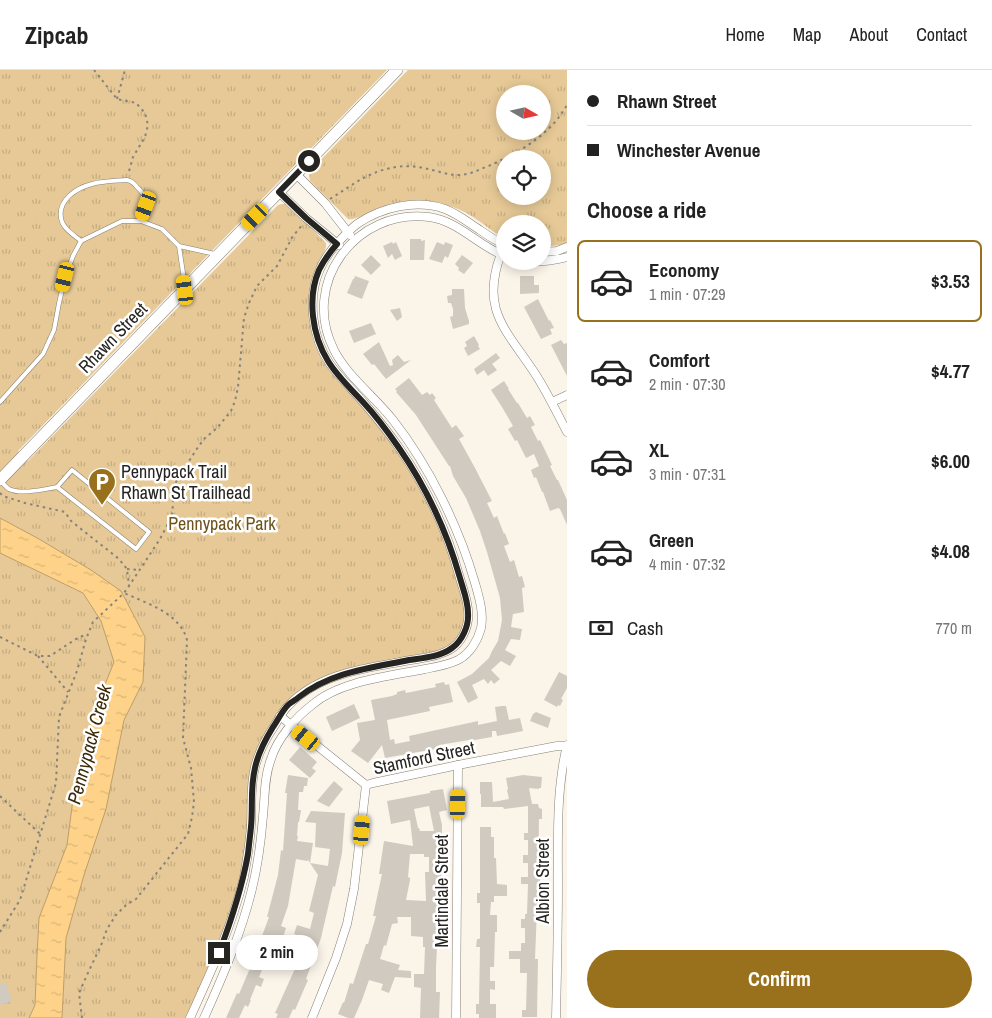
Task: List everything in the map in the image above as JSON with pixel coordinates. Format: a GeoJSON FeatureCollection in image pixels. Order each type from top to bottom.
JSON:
{"type":"FeatureCollection","features":[{"type":"Feature","properties":{"kind":"main road","name":"Rhawn Street"},"geometry":{"type":"LineString","coordinates":[[0,480],[397,70]]}},
{"type":"Feature","properties":{"kind":"street"},"geometry":{"type":"LineString","coordinates":[[296,174],[325,203],[355,240]]}},
{"type":"Feature","properties":{"kind":"street"},"geometry":{"type":"LineString","coordinates":[[279,192],[344,250]]}},
{"type":"Feature","properties":{"kind":"street"},"geometry":{"type":"LineString","coordinates":[[190,1018],[214,966],[229,927],[244,876],[251,827],[252,787],[255,768],[262,747],[280,716],[288,705],[307,690],[332,678],[354,671],[429,657],[453,648],[460,640],[468,619],[465,595],[448,539],[419,481],[385,428],[329,362],[321,347],[316,333],[312,302],[319,271],[337,244],[356,225],[381,211],[395,207],[426,205],[446,209],[496,240]]}},
{"type":"Feature","properties":{"kind":"street"},"geometry":{"type":"LineString","coordinates":[[204,1018],[237,940],[252,889],[258,862],[266,781],[270,760],[278,741],[312,704],[334,691],[356,683],[443,665],[460,659],[474,645],[482,625],[480,600],[463,544],[435,486],[395,422],[357,381],[334,351],[329,337],[324,305],[326,288],[331,274],[344,250],[355,240],[380,223],[394,218],[418,216],[445,221],[496,251]]}},
{"type":"Feature","properties":{"kind":"street"},"geometry":{"type":"LineString","coordinates":[[551,251],[567,248]]}},
{"type":"Feature","properties":{"kind":"street"},"geometry":{"type":"LineString","coordinates":[[551,261],[567,257]]}},
{"type":"Feature","properties":{"kind":"street"},"geometry":{"type":"LineString","coordinates":[[496,268],[493,292],[496,312],[506,332],[552,402],[567,432]]}},
{"type":"Feature","properties":{"kind":"street"},"geometry":{"type":"LineString","coordinates":[[552,402],[567,395]]}},
{"type":"Feature","properties":{"kind":"street"},"geometry":{"type":"LineString","coordinates":[[385,428],[395,422]]}},
{"type":"Feature","properties":{"kind":"street"},"geometry":{"type":"LineString","coordinates":[[468,614],[482,614]]}},
{"type":"Feature","properties":{"kind":"street","name":"Stamford Street"},"geometry":{"type":"LineString","coordinates":[[280,716],[366,786],[458,765],[567,745]]}},
{"type":"Feature","properties":{"kind":"street","name":"Albion Street"},"geometry":{"type":"LineString","coordinates":[[556,1018],[563,789],[567,745]]}},
{"type":"Feature","properties":{"kind":"street","name":"Martindale Street"},"geometry":{"type":"LineString","coordinates":[[456,1018],[458,765]]}},
{"type":"Feature","properties":{"kind":"street"},"geometry":{"type":"LineString","coordinates":[[312,1018],[333,966],[347,924],[355,881],[366,786]]}},
{"type":"Feature","properties":{"kind":"street"},"geometry":{"type":"LineString","coordinates":[[214,966],[225,971]]}},
{"type":"Feature","properties":{"kind":"lane"},"geometry":{"type":"LineString","coordinates":[[81,241],[68,231],[61,219],[61,207],[66,198],[77,190],[91,184],[132,181],[144,194],[146,206],[141,222]]}},
{"type":"Feature","properties":{"kind":"lane"},"geometry":{"type":"LineString","coordinates":[[0,402],[43,354],[54,330],[65,277],[81,241],[122,222],[141,222],[162,229],[180,246],[219,254]]}},
{"type":"Feature","properties":{"kind":"lane"},"geometry":{"type":"LineString","coordinates":[[180,246],[185,290]]}},
{"type":"Feature","properties":{"kind":"lane"},"geometry":{"type":"LineString","coordinates":[[0,480],[9,489],[18,491],[42,490],[57,487],[72,470],[149,532],[136,549],[57,487]]}},
{"type":"Feature","properties":{"kind":"path"},"geometry":{"type":"LineString","coordinates":[[94,70],[117,98],[136,104],[145,113],[148,125],[145,137],[133,157],[127,180]]}},
{"type":"Feature","properties":{"kind":"path"},"geometry":{"type":"LineString","coordinates":[[117,98],[125,70]]}},
{"type":"Feature","properties":{"kind":"path"},"geometry":{"type":"LineString","coordinates":[[325,203],[371,173],[393,167],[412,167],[455,175],[472,173],[521,150],[542,135],[561,116],[567,105]]}},
{"type":"Feature","properties":{"kind":"path"},"geometry":{"type":"LineString","coordinates":[[0,932],[20,900],[56,783],[59,717],[93,622],[124,593],[140,570],[172,516],[176,482],[204,439],[231,411],[238,387],[244,318],[249,303],[257,286],[277,266],[296,231],[306,218]]}},
{"type":"Feature","properties":{"kind":"path"},"geometry":{"type":"LineString","coordinates":[[0,493],[3,496],[25,503],[65,512],[71,521],[113,554],[127,569],[129,586]]}},
{"type":"Feature","properties":{"kind":"path"},"geometry":{"type":"LineString","coordinates":[[127,569],[140,570]]}},
{"type":"Feature","properties":{"kind":"path"},"geometry":{"type":"LineString","coordinates":[[82,1018],[79,993],[108,929],[116,915],[126,905],[136,899],[188,834],[194,802],[191,768],[183,738],[188,640],[178,623],[160,610],[124,593]]}},
{"type":"Feature","properties":{"kind":"path"},"geometry":{"type":"LineString","coordinates":[[38,656],[50,656],[76,639],[88,634]]}},
{"type":"Feature","properties":{"kind":"path"},"geometry":{"type":"LineString","coordinates":[[0,637],[38,656],[68,692]]}},
{"type":"Feature","properties":{"kind":"path"},"geometry":{"type":"LineString","coordinates":[[0,796],[40,834]]}},
{"type":"Feature","properties":{"kind":"green space","name":"Pennypack Park"},"geometry":{"type":"Polygon","coordinates":[[[0,70],[387,70],[18,451],[28,461],[278,205],[288,204],[326,243],[314,276],[310,296],[310,325],[315,345],[326,366],[373,418],[413,476],[443,538],[463,597],[466,614],[464,627],[453,642],[442,650],[341,671],[314,682],[276,717],[262,739],[243,864],[236,894],[219,944],[187,1018],[0,1018],[0,70]]]}},
{"type":"Feature","properties":{"kind":"green space"},"geometry":{"type":"Polygon","coordinates":[[[408,70],[567,70],[567,244],[551,246],[551,215],[496,215],[496,233],[463,211],[430,201],[395,203],[356,218],[348,219],[310,181],[309,173],[408,70]]]}},
{"type":"Feature","properties":{"kind":"water","name":"Pennypack Creek"},"geometry":{"type":"Polygon","coordinates":[[[0,518],[91,570],[121,591],[145,637],[143,682],[124,720],[106,809],[66,938],[62,1018],[29,1018],[35,1005],[39,918],[67,845],[75,784],[96,707],[114,662],[101,621],[83,593],[0,553],[0,518]]]}},
{"type":"Feature","properties":{"kind":"building"},"geometry":{"type":"Polygon","coordinates":[[[410,239],[425,240],[424,260],[410,260],[410,239]]]}},
{"type":"Feature","properties":{"kind":"building"},"geometry":{"type":"Polygon","coordinates":[[[392,242],[393,244],[396,242],[402,256],[395,260],[392,254],[388,258],[383,246],[392,242]]]}},
{"type":"Feature","properties":{"kind":"building"},"geometry":{"type":"Polygon","coordinates":[[[437,242],[444,245],[445,242],[453,245],[448,258],[445,256],[442,263],[429,259],[437,242]]]}},
{"type":"Feature","properties":{"kind":"building"},"geometry":{"type":"Polygon","coordinates":[[[371,255],[381,265],[371,275],[361,265],[371,255]]]}},
{"type":"Feature","properties":{"kind":"building"},"geometry":{"type":"Polygon","coordinates":[[[462,255],[473,263],[464,274],[458,270],[459,268],[455,264],[462,255]]]}},
{"type":"Feature","properties":{"kind":"building"},"geometry":{"type":"Polygon","coordinates":[[[355,276],[369,281],[362,299],[347,293],[355,276]]]}},
{"type":"Feature","properties":{"kind":"building"},"geometry":{"type":"Polygon","coordinates":[[[520,276],[534,276],[534,285],[539,285],[539,293],[520,294],[520,276]]]}},
{"type":"Feature","properties":{"kind":"building"},"geometry":{"type":"Polygon","coordinates":[[[452,289],[464,289],[465,308],[469,321],[469,324],[453,329],[450,317],[453,316],[453,309],[451,303],[448,303],[447,296],[452,295],[452,289]]]}},
{"type":"Feature","properties":{"kind":"building"},"geometry":{"type":"Polygon","coordinates":[[[538,299],[554,328],[550,329],[552,334],[541,339],[524,307],[538,299]]]}},
{"type":"Feature","properties":{"kind":"building"},"geometry":{"type":"Polygon","coordinates":[[[400,308],[402,317],[397,321],[390,310],[400,308]]]}},
{"type":"Feature","properties":{"kind":"building"},"geometry":{"type":"Polygon","coordinates":[[[371,323],[376,334],[354,343],[349,331],[371,323]]]}},
{"type":"Feature","properties":{"kind":"building"},"geometry":{"type":"Polygon","coordinates":[[[474,336],[480,349],[468,356],[464,348],[467,346],[465,342],[474,336]]]}},
{"type":"Feature","properties":{"kind":"building"},"geometry":{"type":"Polygon","coordinates":[[[561,340],[564,344],[567,343],[567,376],[551,345],[561,340]]]}},
{"type":"Feature","properties":{"kind":"building"},"geometry":{"type":"Polygon","coordinates":[[[379,342],[390,366],[393,365],[392,360],[398,355],[404,362],[411,360],[386,379],[363,354],[379,342]]]}},
{"type":"Feature","properties":{"kind":"building"},"geometry":{"type":"Polygon","coordinates":[[[496,353],[500,358],[492,364],[497,370],[488,376],[484,370],[477,375],[474,369],[496,353]]]}},
{"type":"Feature","properties":{"kind":"building"},"geometry":{"type":"Polygon","coordinates":[[[409,378],[422,395],[427,392],[430,395],[432,393],[436,398],[434,400],[452,428],[456,425],[464,436],[459,439],[492,501],[487,503],[494,518],[497,516],[505,533],[509,544],[504,546],[510,562],[514,560],[519,577],[522,576],[525,587],[522,588],[524,612],[513,614],[511,627],[522,629],[520,640],[511,639],[505,650],[516,656],[510,666],[501,661],[491,670],[500,679],[494,684],[491,680],[488,684],[484,679],[472,685],[478,698],[468,703],[457,682],[472,674],[489,658],[498,641],[502,620],[500,598],[480,531],[450,466],[416,415],[396,392],[395,389],[409,378]]]}},
{"type":"Feature","properties":{"kind":"building"},"geometry":{"type":"Polygon","coordinates":[[[504,381],[527,418],[530,416],[535,425],[531,427],[538,441],[540,440],[543,446],[552,465],[550,466],[567,500],[567,525],[560,509],[550,511],[536,477],[534,478],[531,470],[539,466],[534,454],[526,458],[517,440],[515,441],[508,429],[513,426],[491,390],[504,381]]]}},
{"type":"Feature","properties":{"kind":"building"},"geometry":{"type":"Polygon","coordinates":[[[559,672],[567,676],[567,688],[561,699],[563,700],[560,706],[558,705],[557,707],[544,700],[559,672]]]}},
{"type":"Feature","properties":{"kind":"building"},"geometry":{"type":"Polygon","coordinates":[[[444,682],[445,685],[449,684],[453,702],[429,707],[430,711],[387,720],[390,740],[394,739],[395,744],[410,741],[409,736],[478,721],[478,725],[497,721],[495,707],[502,706],[506,706],[509,720],[520,718],[523,731],[497,736],[496,731],[492,731],[492,737],[439,745],[440,748],[385,758],[382,745],[368,763],[351,751],[360,740],[357,723],[375,720],[371,700],[392,696],[397,694],[397,692],[405,690],[406,693],[436,687],[435,684],[444,682]]]}},
{"type":"Feature","properties":{"kind":"building"},"geometry":{"type":"Polygon","coordinates":[[[354,704],[360,718],[332,731],[326,717],[354,704]]]}},
{"type":"Feature","properties":{"kind":"building"},"geometry":{"type":"Polygon","coordinates":[[[536,712],[551,718],[548,728],[530,721],[536,712]]]}},
{"type":"Feature","properties":{"kind":"building"},"geometry":{"type":"Polygon","coordinates":[[[300,747],[317,762],[312,768],[316,771],[310,778],[289,760],[300,747]]]}},
{"type":"Feature","properties":{"kind":"building"},"geometry":{"type":"Polygon","coordinates":[[[288,775],[308,778],[307,786],[304,786],[303,792],[299,792],[298,810],[301,810],[297,841],[313,843],[310,863],[308,860],[296,859],[288,906],[281,926],[286,928],[277,956],[269,953],[259,977],[264,979],[261,987],[256,985],[248,1007],[245,1005],[239,1018],[226,1018],[251,966],[269,917],[267,917],[278,875],[281,850],[283,851],[287,793],[285,793],[288,775]]]}},
{"type":"Feature","properties":{"kind":"building"},"geometry":{"type":"Polygon","coordinates":[[[523,775],[542,777],[541,788],[529,788],[532,804],[538,804],[539,808],[542,809],[542,819],[539,819],[538,875],[540,875],[540,884],[538,884],[535,959],[538,959],[537,1017],[522,1017],[522,1010],[526,1010],[527,973],[520,973],[520,959],[509,959],[509,951],[521,951],[521,943],[525,943],[525,928],[521,928],[521,919],[525,919],[525,914],[527,914],[528,884],[521,884],[521,877],[528,877],[528,863],[523,863],[523,855],[528,855],[528,840],[524,840],[524,833],[528,833],[528,806],[504,809],[503,807],[481,807],[480,794],[480,782],[492,782],[493,802],[509,799],[506,778],[523,775]]]}},
{"type":"Feature","properties":{"kind":"building"},"geometry":{"type":"Polygon","coordinates":[[[334,781],[343,789],[329,807],[317,801],[334,781]]]}},
{"type":"Feature","properties":{"kind":"building"},"geometry":{"type":"Polygon","coordinates":[[[443,789],[447,810],[439,812],[442,825],[441,892],[444,893],[444,900],[441,900],[441,933],[443,933],[443,942],[440,942],[440,947],[437,947],[436,967],[436,992],[440,992],[439,1018],[420,1018],[421,988],[414,987],[414,974],[424,974],[425,947],[423,947],[423,937],[411,936],[411,917],[397,917],[398,923],[392,924],[380,959],[400,965],[398,970],[411,971],[411,978],[395,977],[389,993],[381,990],[383,984],[369,980],[354,1018],[348,1018],[338,1014],[344,1003],[350,983],[353,984],[376,916],[373,916],[382,874],[379,874],[384,841],[413,846],[410,820],[391,824],[387,801],[430,793],[430,791],[443,789]],[[429,806],[414,809],[420,831],[434,831],[429,806]],[[410,854],[408,877],[410,880],[406,900],[426,901],[425,872],[429,872],[429,857],[424,857],[424,854],[410,854]]]}},
{"type":"Feature","properties":{"kind":"building"},"geometry":{"type":"Polygon","coordinates":[[[311,811],[345,813],[342,853],[335,887],[333,886],[321,938],[306,979],[308,980],[295,1010],[293,1009],[289,1018],[276,1018],[278,1014],[275,1013],[298,962],[294,962],[302,937],[294,934],[297,925],[310,929],[314,913],[309,911],[318,875],[310,863],[328,866],[330,849],[315,847],[316,823],[305,822],[311,811]]]}},
{"type":"Feature","properties":{"kind":"building"},"geometry":{"type":"Polygon","coordinates":[[[480,827],[491,827],[491,837],[494,837],[497,884],[507,885],[507,896],[494,896],[494,902],[491,902],[490,915],[497,915],[494,967],[490,967],[490,981],[495,981],[495,990],[490,989],[490,1004],[496,1004],[496,1018],[479,1018],[479,1014],[476,1014],[476,1004],[479,1004],[480,947],[476,947],[477,939],[480,938],[480,903],[477,903],[477,893],[480,893],[480,827]]]}},
{"type":"Feature","properties":{"kind":"building"},"geometry":{"type":"Polygon","coordinates":[[[6,983],[12,1001],[0,1005],[0,984],[6,983]]]}},
{"type":"Feature","properties":{"kind":"place","name":"Pennypack Trail Rhawn St Trailhead"},"geometry":{"type":"Point","coordinates":[102,506]}},
{"type":"Feature","properties":{"kind":"route"},"geometry":{"type":"LineString","coordinates":[[219,953],[244,876],[251,827],[252,787],[255,768],[262,747],[288,705],[307,690],[332,678],[354,671],[429,657],[445,652],[453,648],[460,640],[468,619],[465,595],[458,570],[448,539],[435,510],[401,451],[385,428],[329,362],[316,333],[312,302],[315,286],[319,271],[337,244],[279,192],[309,161]]}}]}
